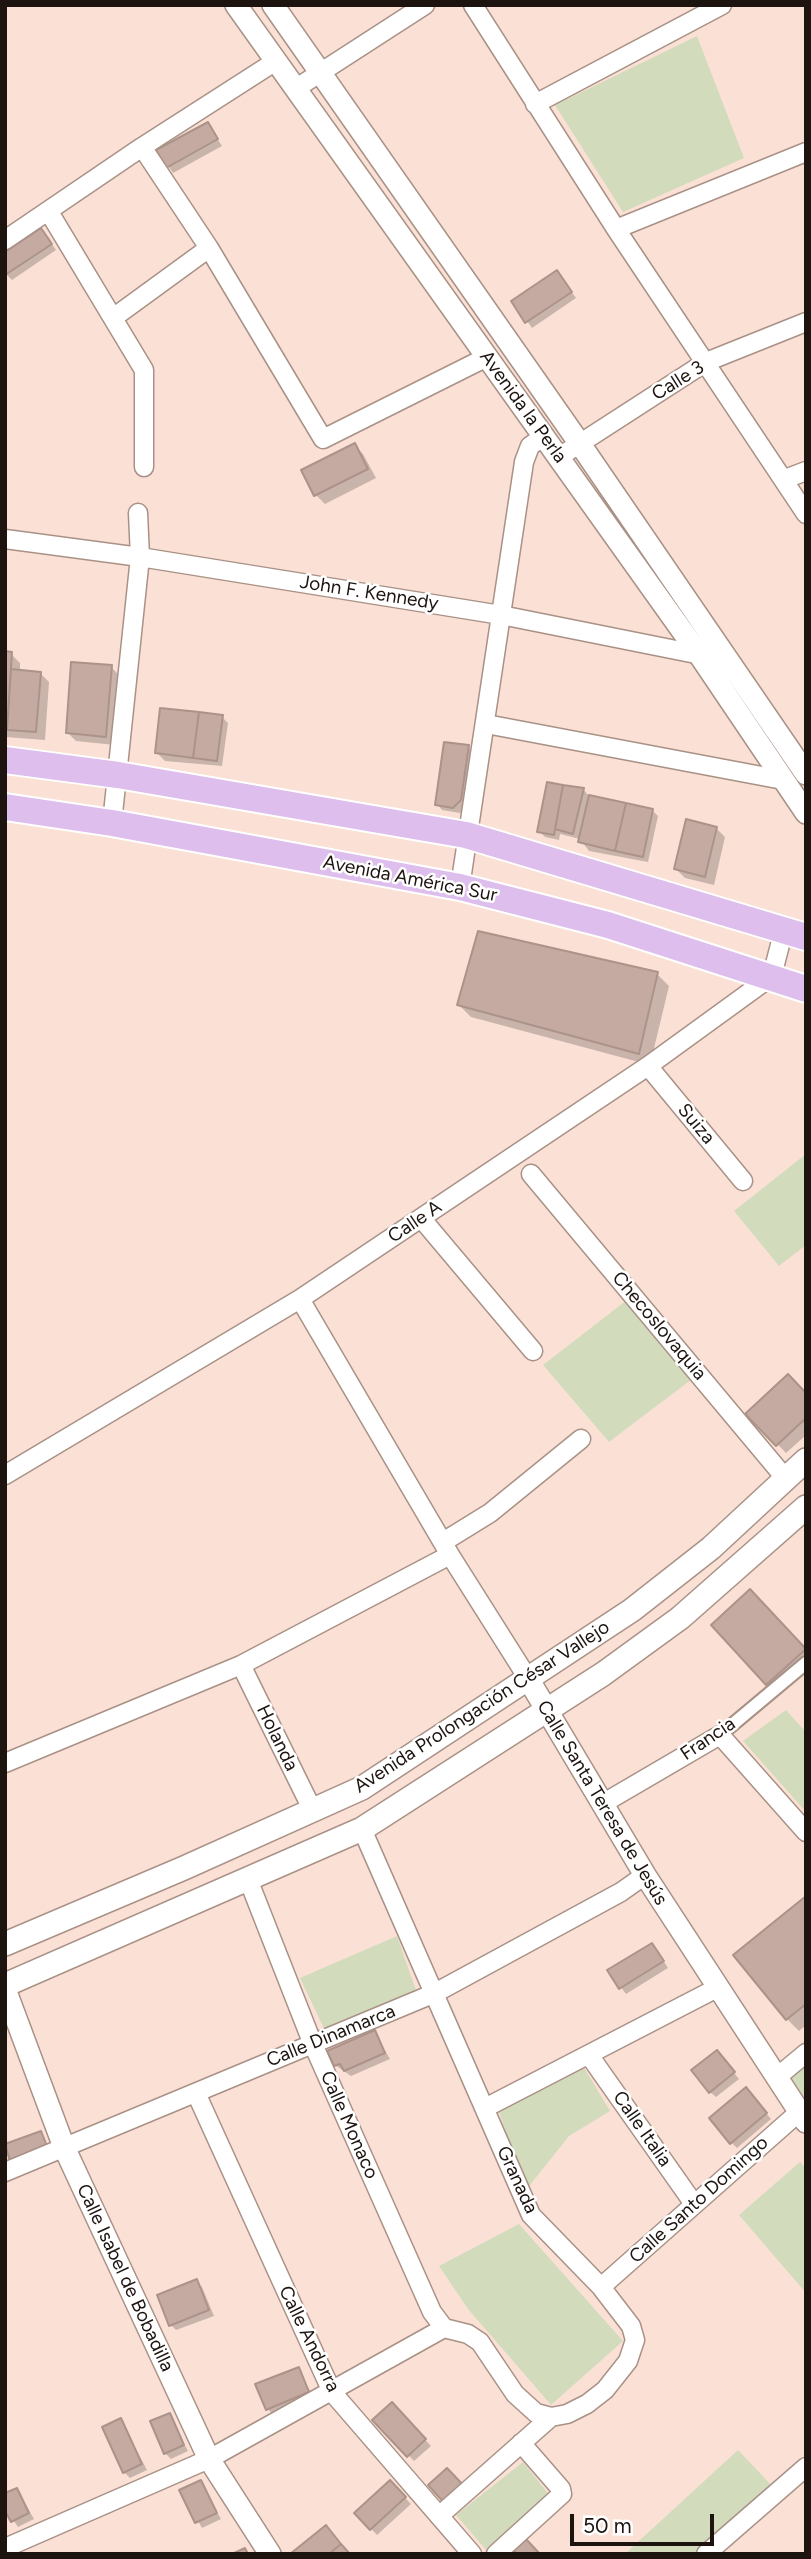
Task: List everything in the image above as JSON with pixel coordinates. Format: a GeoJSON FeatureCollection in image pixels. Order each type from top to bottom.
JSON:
{"type":"FeatureCollection","features":[{"type":"Feature","properties":{"kind":"main road"},"geometry":{"type":"LineString","coordinates":[[5,760],[118,775],[466,835],[795,933]]}},
{"type":"Feature","properties":{"kind":"main road","name":"Avenida América Sur"},"geometry":{"type":"LineString","coordinates":[[5,807],[112,823],[460,887],[608,925],[806,989]]}},
{"type":"Feature","properties":{"kind":"main road","name":"Avenida Prolongación César Vallejo"},"geometry":{"type":"LineString","coordinates":[[5,1944],[362,1788],[632,1610],[711,1548],[806,1460]]}},
{"type":"Feature","properties":{"kind":"main road","name":"Avenida Prolongación César Vallejo"},"geometry":{"type":"LineString","coordinates":[[5,1987],[362,1829],[547,1711],[680,1618],[806,1507]]}},
{"type":"Feature","properties":{"kind":"street","name":"Avenida la Perla"},"geometry":{"type":"LineString","coordinates":[[236,5],[698,653],[806,813]]}},
{"type":"Feature","properties":{"kind":"street","name":"Avenida la Perla"},"geometry":{"type":"LineString","coordinates":[[273,5],[580,443],[806,774]]}},
{"type":"Feature","properties":{"kind":"street"},"geometry":{"type":"LineString","coordinates":[[295,89],[321,75],[425,5]]}},
{"type":"Feature","properties":{"kind":"street"},"geometry":{"type":"LineString","coordinates":[[473,5],[615,229],[806,514]]}},
{"type":"Feature","properties":{"kind":"street"},"geometry":{"type":"LineString","coordinates":[[535,104],[722,5]]}},
{"type":"Feature","properties":{"kind":"street"},"geometry":{"type":"LineString","coordinates":[[5,240],[142,146],[276,61]]}},
{"type":"Feature","properties":{"kind":"street"},"geometry":{"type":"LineString","coordinates":[[142,146],[209,248],[323,439],[487,356]]}},
{"type":"Feature","properties":{"kind":"street"},"geometry":{"type":"LineString","coordinates":[[615,229],[806,152]]}},
{"type":"Feature","properties":{"kind":"street"},"geometry":{"type":"LineString","coordinates":[[49,212],[144,370],[144,467]]}},
{"type":"Feature","properties":{"kind":"street"},"geometry":{"type":"LineString","coordinates":[[113,318],[209,248]]}},
{"type":"Feature","properties":{"kind":"street","name":"Calle 3"},"geometry":{"type":"LineString","coordinates":[[559,457],[706,362],[806,322]]}},
{"type":"Feature","properties":{"kind":"street"},"geometry":{"type":"LineString","coordinates":[[460,887],[524,462],[530,446],[544,436]]}},
{"type":"Feature","properties":{"kind":"street"},"geometry":{"type":"LineString","coordinates":[[785,479],[806,471]]}},
{"type":"Feature","properties":{"kind":"street"},"geometry":{"type":"LineString","coordinates":[[112,823],[140,556],[138,513]]}},
{"type":"Feature","properties":{"kind":"street","name":"John F. Kennedy"},"geometry":{"type":"LineString","coordinates":[[5,539],[140,556],[500,615],[698,653],[729,664]]}},
{"type":"Feature","properties":{"kind":"street"},"geometry":{"type":"LineString","coordinates":[[486,724],[783,780]]}},
{"type":"Feature","properties":{"kind":"street"},"geometry":{"type":"LineString","coordinates":[[772,976],[795,933]]}},
{"type":"Feature","properties":{"kind":"street","name":"Calle A"},"geometry":{"type":"LineString","coordinates":[[5,1475],[300,1299],[648,1066],[772,976]]}},
{"type":"Feature","properties":{"kind":"street","name":"Suiza"},"geometry":{"type":"LineString","coordinates":[[648,1066],[743,1181]]}},
{"type":"Feature","properties":{"kind":"street","name":"Checoslovaquia"},"geometry":{"type":"LineString","coordinates":[[531,1174],[786,1479]]}},
{"type":"Feature","properties":{"kind":"street"},"geometry":{"type":"LineString","coordinates":[[421,1218],[533,1351]]}},
{"type":"Feature","properties":{"kind":"street","name":"Calle Santa Teresa de Jesús"},"geometry":{"type":"LineString","coordinates":[[300,1299],[447,1549],[645,1875],[802,2117]]}},
{"type":"Feature","properties":{"kind":"street"},"geometry":{"type":"LineString","coordinates":[[5,1763],[241,1665],[447,1549],[581,1439]]}},
{"type":"Feature","properties":{"kind":"street","name":"Francia"},"geometry":{"type":"LineString","coordinates":[[602,1804],[720,1735],[806,1663]]}},
{"type":"Feature","properties":{"kind":"street","name":"Holanda"},"geometry":{"type":"LineString","coordinates":[[241,1665],[313,1811]]}},
{"type":"Feature","properties":{"kind":"street"},"geometry":{"type":"LineString","coordinates":[[720,1735],[806,1832]]}},
{"type":"Feature","properties":{"kind":"street","name":"Granada"},"geometry":{"type":"LineString","coordinates":[[362,1829],[531,2215],[601,2287],[631,2326],[635,2340],[628,2361],[605,2390],[587,2404],[551,2417]]}},
{"type":"Feature","properties":{"kind":"street","name":"Calle Dinamarca"},"geometry":{"type":"LineString","coordinates":[[5,2172],[435,1993],[621,1892],[645,1875]]}},
{"type":"Feature","properties":{"kind":"street","name":"Calle Monaco"},"geometry":{"type":"LineString","coordinates":[[248,1878],[312,2042],[432,2312],[444,2328]]}},
{"type":"Feature","properties":{"kind":"street","name":"Calle Isabel de Bobadilla"},"geometry":{"type":"LineString","coordinates":[[5,1987],[64,2147],[209,2459],[270,2554]]}},
{"type":"Feature","properties":{"kind":"street"},"geometry":{"type":"LineString","coordinates":[[485,2108],[717,1988]]}},
{"type":"Feature","properties":{"kind":"street"},"geometry":{"type":"LineString","coordinates":[[776,2078],[806,2053]]}},
{"type":"Feature","properties":{"kind":"street","name":"Calle Italia"},"geometry":{"type":"LineString","coordinates":[[589,2055],[694,2204]]}},
{"type":"Feature","properties":{"kind":"street","name":"Calle Andorra"},"geometry":{"type":"LineString","coordinates":[[196,2093],[332,2392],[472,2554]]}},
{"type":"Feature","properties":{"kind":"street","name":"Calle Santo Domingo"},"geometry":{"type":"LineString","coordinates":[[601,2287],[694,2204],[802,2117]]}},
{"type":"Feature","properties":{"kind":"street"},"geometry":{"type":"LineString","coordinates":[[5,2548],[209,2459],[444,2328],[468,2334],[480,2342],[515,2395],[536,2413],[551,2417]]}},
{"type":"Feature","properties":{"kind":"street"},"geometry":{"type":"LineString","coordinates":[[439,2516],[551,2417]]}},
{"type":"Feature","properties":{"kind":"street"},"geometry":{"type":"LineString","coordinates":[[496,2554],[562,2494],[561,2489],[521,2443]]}},
{"type":"Feature","properties":{"kind":"street"},"geometry":{"type":"LineString","coordinates":[[706,2554],[806,2468]]}},
{"type":"Feature","properties":{"kind":"green space"},"geometry":{"type":"Polygon","coordinates":[[[697,36],[744,158],[623,212],[555,105],[697,36]]]}},
{"type":"Feature","properties":{"kind":"green space"},"geometry":{"type":"Polygon","coordinates":[[[806,1154],[806,1245],[779,1266],[734,1211],[806,1154]]]}},
{"type":"Feature","properties":{"kind":"green space"},"geometry":{"type":"Polygon","coordinates":[[[627,1300],[692,1379],[609,1442],[543,1365],[627,1300]]]}},
{"type":"Feature","properties":{"kind":"green space"},"geometry":{"type":"Polygon","coordinates":[[[786,1710],[806,1732],[806,1812],[743,1741],[786,1710]]]}},
{"type":"Feature","properties":{"kind":"green space"},"geometry":{"type":"Polygon","coordinates":[[[397,1936],[418,1996],[328,2037],[300,1978],[397,1936]]]}},
{"type":"Feature","properties":{"kind":"green space"},"geometry":{"type":"Polygon","coordinates":[[[806,2065],[806,2099],[790,2078],[806,2065]]]}},
{"type":"Feature","properties":{"kind":"green space"},"geometry":{"type":"Polygon","coordinates":[[[583,2066],[610,2111],[569,2136],[526,2190],[499,2112],[583,2066]]]}},
{"type":"Feature","properties":{"kind":"green space"},"geometry":{"type":"Polygon","coordinates":[[[800,2162],[806,2168],[806,2293],[739,2215],[800,2162]]]}},
{"type":"Feature","properties":{"kind":"green space"},"geometry":{"type":"Polygon","coordinates":[[[519,2224],[623,2341],[551,2405],[468,2309],[439,2266],[519,2224]]]}},
{"type":"Feature","properties":{"kind":"green space"},"geometry":{"type":"Polygon","coordinates":[[[738,2450],[776,2490],[704,2554],[627,2552],[738,2450]]]}},
{"type":"Feature","properties":{"kind":"green space"},"geometry":{"type":"Polygon","coordinates":[[[523,2462],[551,2497],[487,2551],[456,2515],[523,2462]]]}},
{"type":"Feature","properties":{"kind":"building"},"geometry":{"type":"Polygon","coordinates":[[[208,122],[218,139],[166,168],[156,150],[208,122]]]}},
{"type":"Feature","properties":{"kind":"building"},"geometry":{"type":"Polygon","coordinates":[[[41,228],[52,244],[5,275],[5,252],[41,228]]]}},
{"type":"Feature","properties":{"kind":"building"},"geometry":{"type":"Polygon","coordinates":[[[557,270],[572,292],[525,323],[511,301],[557,270]]]}},
{"type":"Feature","properties":{"kind":"building"},"geometry":{"type":"Polygon","coordinates":[[[355,443],[368,469],[314,496],[301,470],[355,443]]]}},
{"type":"Feature","properties":{"kind":"building"},"geometry":{"type":"Polygon","coordinates":[[[5,651],[12,652],[7,730],[5,730],[5,651]]]}},
{"type":"Feature","properties":{"kind":"building"},"geometry":{"type":"Polygon","coordinates":[[[71,662],[112,665],[106,737],[66,733],[71,662]]]}},
{"type":"Feature","properties":{"kind":"building"},"geometry":{"type":"Polygon","coordinates":[[[11,669],[41,672],[36,732],[7,730],[11,669]]]}},
{"type":"Feature","properties":{"kind":"building"},"geometry":{"type":"Polygon","coordinates":[[[160,708],[199,712],[193,758],[155,753],[160,708]]]}},
{"type":"Feature","properties":{"kind":"building"},"geometry":{"type":"Polygon","coordinates":[[[199,712],[223,715],[217,761],[193,758],[199,712]]]}},
{"type":"Feature","properties":{"kind":"building"},"geometry":{"type":"Polygon","coordinates":[[[444,742],[469,745],[461,800],[453,808],[435,805],[444,742]]]}},
{"type":"Feature","properties":{"kind":"building"},"geometry":{"type":"Polygon","coordinates":[[[547,782],[563,785],[554,835],[537,832],[547,782]]]}},
{"type":"Feature","properties":{"kind":"building"},"geometry":{"type":"Polygon","coordinates":[[[563,785],[584,788],[573,834],[555,829],[563,785]]]}},
{"type":"Feature","properties":{"kind":"building"},"geometry":{"type":"Polygon","coordinates":[[[589,795],[626,803],[615,851],[578,842],[589,795]]]}},
{"type":"Feature","properties":{"kind":"building"},"geometry":{"type":"Polygon","coordinates":[[[626,803],[653,809],[643,857],[615,851],[626,803]]]}},
{"type":"Feature","properties":{"kind":"building"},"geometry":{"type":"Polygon","coordinates":[[[686,819],[717,827],[705,877],[674,869],[686,819]]]}},
{"type":"Feature","properties":{"kind":"building"},"geometry":{"type":"Polygon","coordinates":[[[478,931],[658,972],[639,1054],[457,1005],[478,931]]]}},
{"type":"Feature","properties":{"kind":"building"},"geometry":{"type":"Polygon","coordinates":[[[788,1374],[806,1393],[806,1418],[776,1446],[745,1414],[788,1374]]]}},
{"type":"Feature","properties":{"kind":"building"},"geometry":{"type":"Polygon","coordinates":[[[750,1589],[806,1649],[766,1685],[711,1625],[750,1589]]]}},
{"type":"Feature","properties":{"kind":"building"},"geometry":{"type":"Polygon","coordinates":[[[806,1896],[806,2004],[786,2020],[733,1955],[806,1896]]]}},
{"type":"Feature","properties":{"kind":"building"},"geometry":{"type":"Polygon","coordinates":[[[652,1943],[664,1961],[619,1989],[607,1970],[652,1943]]]}},
{"type":"Feature","properties":{"kind":"building"},"geometry":{"type":"Polygon","coordinates":[[[375,2030],[385,2053],[344,2071],[340,2064],[334,2066],[327,2051],[375,2030]]]}},
{"type":"Feature","properties":{"kind":"building"},"geometry":{"type":"Polygon","coordinates":[[[717,2050],[735,2072],[709,2093],[691,2070],[717,2050]]]}},
{"type":"Feature","properties":{"kind":"building"},"geometry":{"type":"Polygon","coordinates":[[[746,2087],[767,2113],[730,2144],[709,2118],[746,2087]]]}},
{"type":"Feature","properties":{"kind":"building"},"geometry":{"type":"Polygon","coordinates":[[[41,2131],[49,2151],[11,2165],[5,2144],[41,2131]]]}},
{"type":"Feature","properties":{"kind":"building"},"geometry":{"type":"Polygon","coordinates":[[[197,2279],[209,2310],[169,2326],[157,2295],[197,2279]]]}},
{"type":"Feature","properties":{"kind":"building"},"geometry":{"type":"Polygon","coordinates":[[[299,2367],[309,2392],[266,2410],[255,2384],[299,2367]]]}},
{"type":"Feature","properties":{"kind":"building"},"geometry":{"type":"Polygon","coordinates":[[[392,2402],[426,2439],[407,2457],[372,2420],[392,2402]]]}},
{"type":"Feature","properties":{"kind":"building"},"geometry":{"type":"Polygon","coordinates":[[[170,2413],[184,2445],[164,2454],[150,2421],[170,2413]]]}},
{"type":"Feature","properties":{"kind":"building"},"geometry":{"type":"Polygon","coordinates":[[[121,2418],[142,2464],[123,2473],[102,2427],[121,2418]]]}},
{"type":"Feature","properties":{"kind":"building"},"geometry":{"type":"Polygon","coordinates":[[[447,2468],[466,2488],[446,2505],[428,2485],[447,2468]]]}},
{"type":"Feature","properties":{"kind":"building"},"geometry":{"type":"Polygon","coordinates":[[[201,2480],[217,2513],[195,2523],[179,2490],[201,2480]]]}},
{"type":"Feature","properties":{"kind":"building"},"geometry":{"type":"Polygon","coordinates":[[[390,2480],[406,2497],[370,2530],[354,2513],[390,2480]]]}},
{"type":"Feature","properties":{"kind":"building"},"geometry":{"type":"Polygon","coordinates":[[[17,2488],[29,2513],[11,2522],[5,2511],[5,2493],[17,2488]]]}},
{"type":"Feature","properties":{"kind":"building"},"geometry":{"type":"Polygon","coordinates":[[[326,2525],[341,2544],[329,2554],[290,2554],[326,2525]]]}},
{"type":"Feature","properties":{"kind":"building"},"geometry":{"type":"Polygon","coordinates":[[[525,2538],[540,2554],[517,2554],[513,2549],[525,2538]]]}},
{"type":"Feature","properties":{"kind":"building"},"geometry":{"type":"Polygon","coordinates":[[[341,2544],[350,2554],[329,2554],[341,2544]]]}},
{"type":"Feature","properties":{"kind":"building"},"geometry":{"type":"Polygon","coordinates":[[[245,2548],[248,2554],[232,2554],[245,2548]]]}}]}
